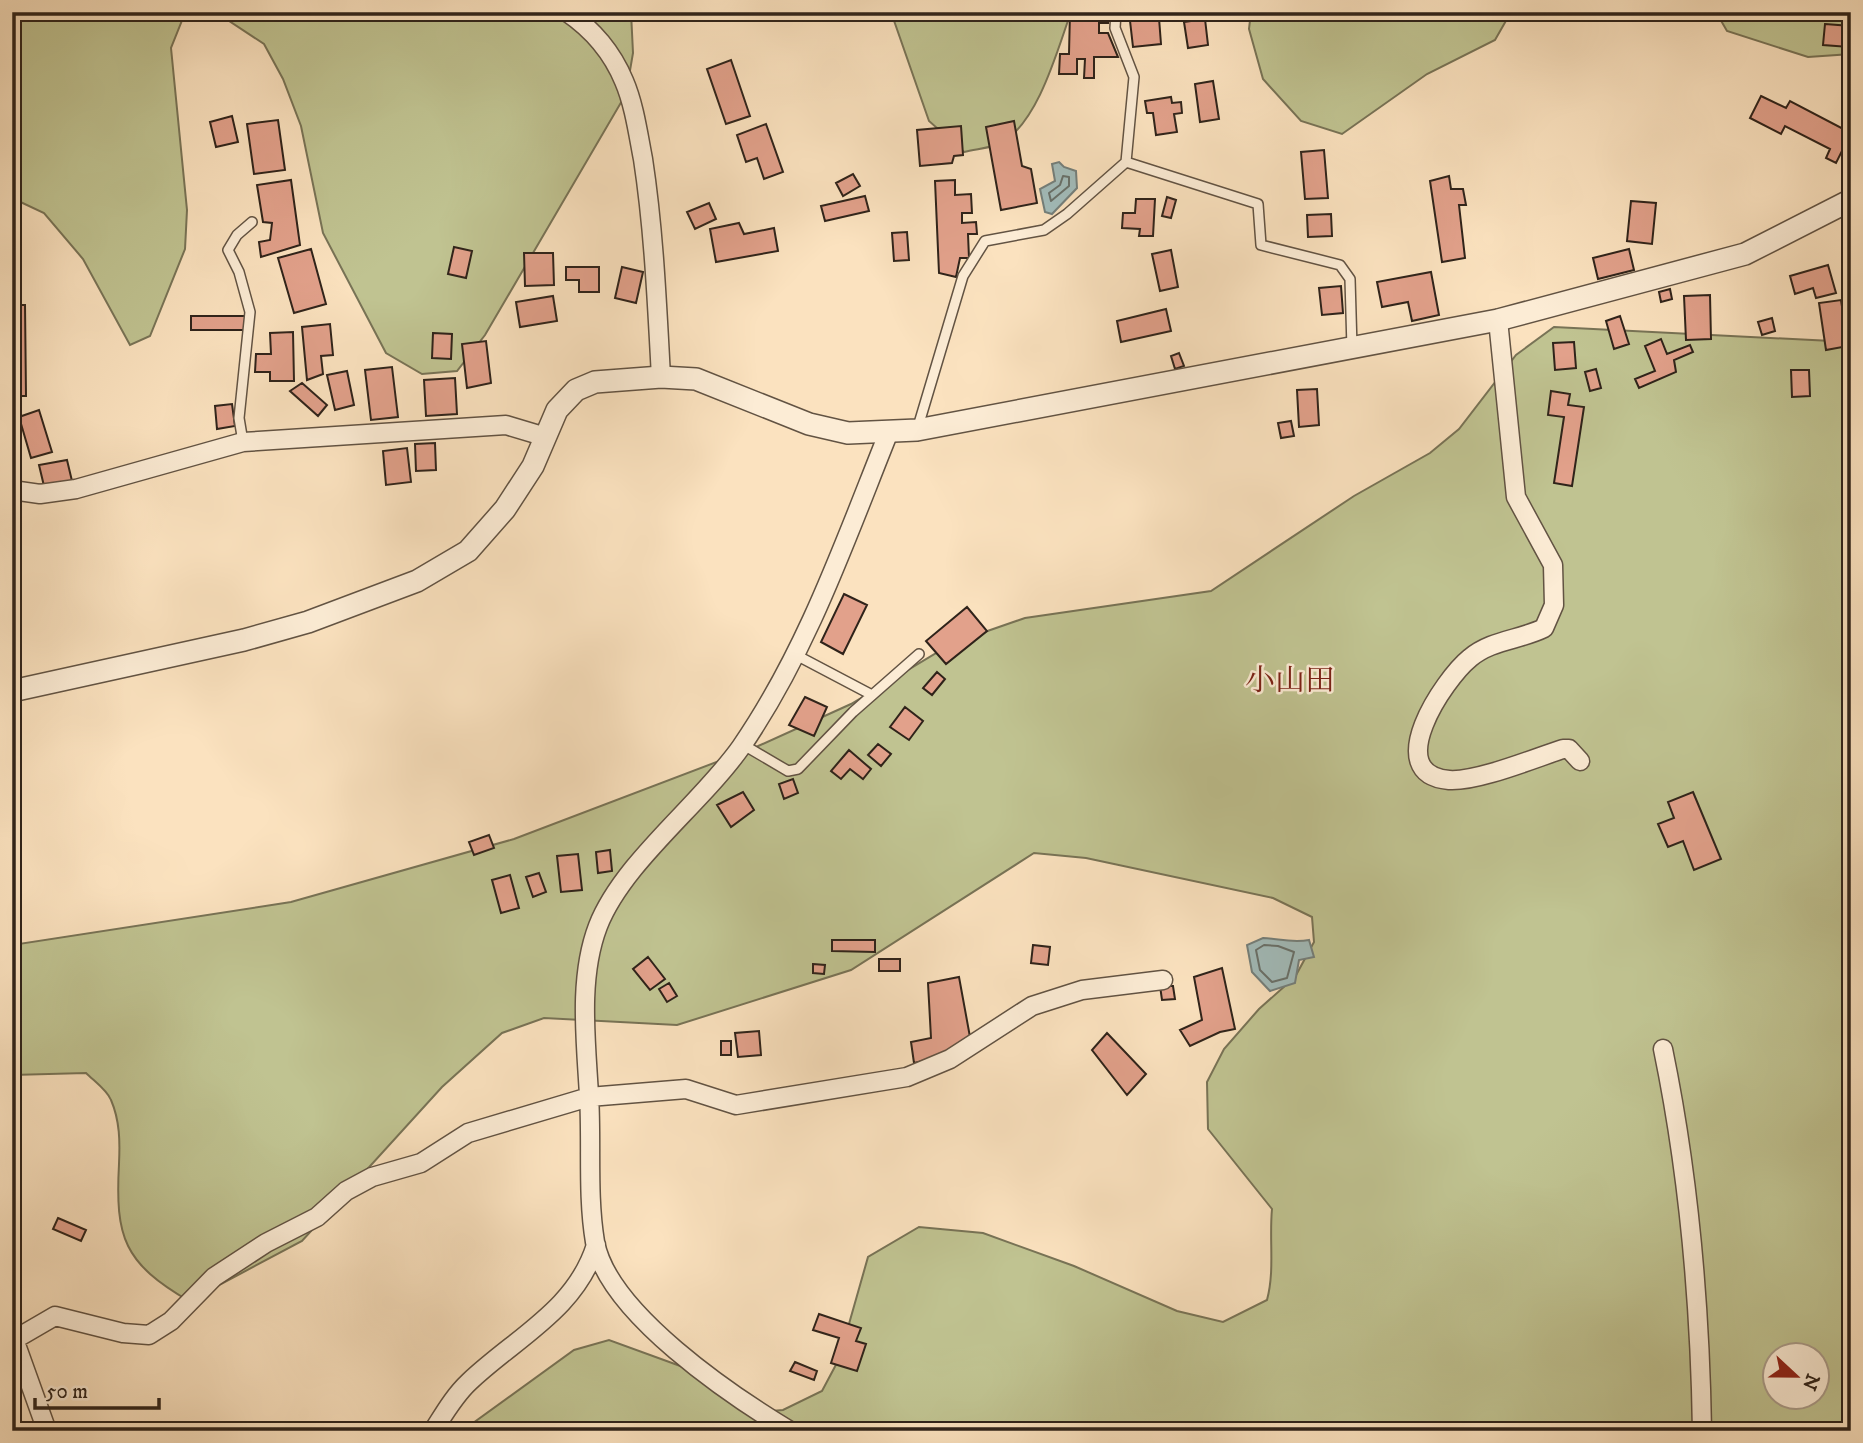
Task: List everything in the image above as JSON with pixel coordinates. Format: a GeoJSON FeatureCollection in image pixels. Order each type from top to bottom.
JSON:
{"type":"FeatureCollection","features":[{"type":"Feature","properties":{"kind":"street"},"geometry":{"type":"LineString","coordinates":[[567,12],[589,27],[607,50],[624,81],[638,133],[651,210],[661,377]]}},
{"type":"Feature","properties":{"kind":"street"},"geometry":{"type":"LineString","coordinates":[[12,691],[257,637],[308,622],[417,581],[468,551],[505,509],[533,466],[557,411],[576,390],[595,382],[661,377],[696,379],[809,424],[848,433],[888,434],[917,430],[1498,320],[1745,254],[1851,200]]}},
{"type":"Feature","properties":{"kind":"street"},"geometry":{"type":"LineString","coordinates":[[1498,320],[1516,497],[1553,565],[1553,605],[1544,628],[1529,636],[1494,643],[1471,657],[1452,677],[1433,703],[1416,745],[1419,763],[1432,774],[1448,780],[1472,777],[1563,749],[1569,749],[1580,761]]}},
{"type":"Feature","properties":{"kind":"street"},"geometry":{"type":"LineString","coordinates":[[12,490],[40,494],[76,489],[243,442],[506,425],[546,437]]}},
{"type":"Feature","properties":{"kind":"street"},"geometry":{"type":"LineString","coordinates":[[790,1431],[687,1360],[655,1332],[619,1292],[606,1271],[596,1245],[586,1008],[590,951],[610,902],[743,744],[807,635],[888,434]]}},
{"type":"Feature","properties":{"kind":"street"},"geometry":{"type":"LineString","coordinates":[[47,1431],[13,1340],[55,1316],[123,1333],[149,1335],[171,1321],[214,1278],[266,1243],[317,1217],[346,1191],[372,1177],[421,1163],[468,1133],[589,1097],[686,1089],[736,1105],[906,1077],[950,1059],[1032,1006],[1082,990],[1163,979]]}},
{"type":"Feature","properties":{"kind":"street"},"geometry":{"type":"LineString","coordinates":[[1663,1049],[1678,1120],[1694,1243],[1702,1431]]}},
{"type":"Feature","properties":{"kind":"street"},"geometry":{"type":"LineString","coordinates":[[433,1431],[469,1382],[530,1335],[569,1295],[590,1265],[596,1245]]}},
{"type":"Feature","properties":{"kind":"lane"},"geometry":{"type":"LineString","coordinates":[[917,430],[963,276],[985,241],[1044,230],[1067,215],[1126,162],[1135,77],[1115,28],[1116,12]]}},
{"type":"Feature","properties":{"kind":"lane"},"geometry":{"type":"LineString","coordinates":[[1126,162],[1258,204],[1261,245],[1340,265],[1350,279],[1352,348]]}},
{"type":"Feature","properties":{"kind":"lane"},"geometry":{"type":"LineString","coordinates":[[243,442],[239,418],[250,312],[239,272],[228,250],[237,235],[252,222]]}},
{"type":"Feature","properties":{"kind":"lane"},"geometry":{"type":"LineString","coordinates":[[796,654],[872,695]]}},
{"type":"Feature","properties":{"kind":"lane"},"geometry":{"type":"LineString","coordinates":[[743,744],[788,771],[798,769],[872,695],[919,654]]}},
{"type":"Feature","properties":{"kind":"green space"},"geometry":{"type":"Polygon","coordinates":[[[12,12],[631,12],[633,53],[626,94],[485,335],[457,371],[422,374],[386,353],[323,233],[301,126],[283,79],[264,44],[226,19],[185,13],[171,48],[187,210],[185,249],[150,336],[130,345],[83,259],[44,213],[12,198],[12,12]]]}},
{"type":"Feature","properties":{"kind":"green space"},"geometry":{"type":"Polygon","coordinates":[[[891,12],[1071,12],[1045,84],[1026,118],[1002,143],[964,152],[929,121],[891,12]]]}},
{"type":"Feature","properties":{"kind":"green space"},"geometry":{"type":"Polygon","coordinates":[[[1251,12],[1511,12],[1495,40],[1427,74],[1342,134],[1301,121],[1263,79],[1249,29],[1251,12]]]}},
{"type":"Feature","properties":{"kind":"green space"},"geometry":{"type":"Polygon","coordinates":[[[1716,12],[1851,12],[1851,54],[1808,57],[1727,31],[1716,12]]]}},
{"type":"Feature","properties":{"kind":"green space"},"geometry":{"type":"Polygon","coordinates":[[[1554,327],[1851,342],[1851,1431],[462,1431],[574,1350],[609,1340],[694,1371],[759,1412],[783,1410],[822,1391],[839,1359],[868,1257],[919,1227],[983,1233],[1074,1266],[1177,1311],[1223,1322],[1267,1300],[1271,1277],[1272,1209],[1208,1129],[1207,1082],[1224,1049],[1259,1009],[1295,977],[1314,942],[1312,917],[1273,898],[1086,858],[1034,853],[851,970],[677,1025],[544,1018],[502,1033],[442,1087],[302,1241],[189,1301],[150,1274],[128,1246],[119,1211],[118,1124],[107,1093],[86,1073],[12,1075],[12,945],[291,902],[514,839],[756,747],[851,704],[953,643],[1025,618],[1211,591],[1354,496],[1430,453],[1459,429],[1516,355],[1554,327]]]}},
{"type":"Feature","properties":{"kind":"water"},"geometry":{"type":"Polygon","coordinates":[[[1059,162],[1076,171],[1077,188],[1052,214],[1045,212],[1040,189],[1055,181],[1052,164],[1059,162]]]}},
{"type":"Feature","properties":{"kind":"water"},"geometry":{"type":"Polygon","coordinates":[[[1263,938],[1309,940],[1314,957],[1299,960],[1295,983],[1270,991],[1252,972],[1247,945],[1263,938]]]}},
{"type":"Feature","properties":{"kind":"building"},"geometry":{"type":"Polygon","coordinates":[[[1070,12],[1108,12],[1108,23],[1099,23],[1099,33],[1108,33],[1118,57],[1094,57],[1094,78],[1084,78],[1085,59],[1077,59],[1077,74],[1059,74],[1060,54],[1069,54],[1070,12]]]}},
{"type":"Feature","properties":{"kind":"building"},"geometry":{"type":"Polygon","coordinates":[[[1129,12],[1146,12],[1147,19],[1159,18],[1161,44],[1133,47],[1129,12]]]}},
{"type":"Feature","properties":{"kind":"building"},"geometry":{"type":"Polygon","coordinates":[[[1205,19],[1208,45],[1188,48],[1184,22],[1205,19]]]}},
{"type":"Feature","properties":{"kind":"building"},"geometry":{"type":"Polygon","coordinates":[[[1825,24],[1851,26],[1849,47],[1823,45],[1825,24]]]}},
{"type":"Feature","properties":{"kind":"building"},"geometry":{"type":"Polygon","coordinates":[[[731,60],[750,116],[726,124],[707,69],[731,60]]]}},
{"type":"Feature","properties":{"kind":"building"},"geometry":{"type":"Polygon","coordinates":[[[1213,81],[1219,119],[1200,122],[1195,84],[1213,81]]]}},
{"type":"Feature","properties":{"kind":"building"},"geometry":{"type":"Polygon","coordinates":[[[1761,96],[1786,108],[1790,101],[1851,133],[1836,163],[1826,158],[1830,149],[1785,126],[1781,134],[1750,118],[1761,96]]]}},
{"type":"Feature","properties":{"kind":"building"},"geometry":{"type":"Polygon","coordinates":[[[1171,97],[1172,103],[1181,102],[1182,113],[1174,114],[1177,132],[1156,135],[1153,113],[1147,113],[1145,101],[1171,97]]]}},
{"type":"Feature","properties":{"kind":"building"},"geometry":{"type":"Polygon","coordinates":[[[232,116],[238,142],[216,147],[210,122],[232,116]]]}},
{"type":"Feature","properties":{"kind":"building"},"geometry":{"type":"Polygon","coordinates":[[[278,120],[285,170],[254,174],[247,124],[278,120]]]}},
{"type":"Feature","properties":{"kind":"building"},"geometry":{"type":"Polygon","coordinates":[[[1014,121],[1022,166],[1031,169],[1037,203],[1001,210],[986,127],[1014,121]]]}},
{"type":"Feature","properties":{"kind":"building"},"geometry":{"type":"Polygon","coordinates":[[[766,124],[783,172],[764,179],[757,158],[746,162],[737,135],[766,124]]]}},
{"type":"Feature","properties":{"kind":"building"},"geometry":{"type":"Polygon","coordinates":[[[961,126],[963,155],[954,156],[952,163],[920,166],[917,130],[961,126]]]}},
{"type":"Feature","properties":{"kind":"building"},"geometry":{"type":"Polygon","coordinates":[[[1324,150],[1328,198],[1305,199],[1301,152],[1324,150]]]}},
{"type":"Feature","properties":{"kind":"building"},"geometry":{"type":"Polygon","coordinates":[[[853,174],[860,186],[843,196],[836,183],[853,174]]]}},
{"type":"Feature","properties":{"kind":"building"},"geometry":{"type":"Polygon","coordinates":[[[1449,176],[1451,189],[1463,189],[1466,205],[1459,205],[1465,258],[1442,262],[1430,181],[1449,176]]]}},
{"type":"Feature","properties":{"kind":"building"},"geometry":{"type":"Polygon","coordinates":[[[291,180],[300,245],[261,257],[259,242],[270,240],[272,223],[263,222],[257,185],[291,180]]]}},
{"type":"Feature","properties":{"kind":"building"},"geometry":{"type":"Polygon","coordinates":[[[955,180],[955,195],[971,194],[972,213],[962,213],[962,223],[976,222],[977,234],[968,234],[969,258],[960,258],[956,277],[939,273],[935,181],[955,180]]]}},
{"type":"Feature","properties":{"kind":"building"},"geometry":{"type":"Polygon","coordinates":[[[865,196],[869,211],[825,221],[821,206],[865,196]]]}},
{"type":"Feature","properties":{"kind":"building"},"geometry":{"type":"Polygon","coordinates":[[[1167,197],[1176,200],[1171,218],[1162,216],[1167,197]]]}},
{"type":"Feature","properties":{"kind":"building"},"geometry":{"type":"Polygon","coordinates":[[[1136,199],[1155,199],[1153,236],[1139,236],[1140,229],[1122,228],[1123,213],[1135,213],[1136,199]]]}},
{"type":"Feature","properties":{"kind":"building"},"geometry":{"type":"Polygon","coordinates":[[[1631,201],[1656,203],[1652,244],[1627,241],[1631,201]]]}},
{"type":"Feature","properties":{"kind":"building"},"geometry":{"type":"Polygon","coordinates":[[[709,203],[716,219],[695,229],[687,212],[709,203]]]}},
{"type":"Feature","properties":{"kind":"building"},"geometry":{"type":"Polygon","coordinates":[[[1331,214],[1332,236],[1308,237],[1307,215],[1331,214]]]}},
{"type":"Feature","properties":{"kind":"building"},"geometry":{"type":"Polygon","coordinates":[[[739,223],[744,234],[774,228],[778,251],[716,262],[710,229],[739,223]]]}},
{"type":"Feature","properties":{"kind":"building"},"geometry":{"type":"Polygon","coordinates":[[[907,232],[909,260],[894,261],[892,233],[907,232]]]}},
{"type":"Feature","properties":{"kind":"building"},"geometry":{"type":"Polygon","coordinates":[[[454,247],[472,251],[466,278],[448,274],[454,247]]]}},
{"type":"Feature","properties":{"kind":"building"},"geometry":{"type":"Polygon","coordinates":[[[311,249],[326,304],[294,313],[278,258],[311,249]]]}},
{"type":"Feature","properties":{"kind":"building"},"geometry":{"type":"Polygon","coordinates":[[[1629,249],[1634,270],[1598,279],[1593,258],[1629,249]]]}},
{"type":"Feature","properties":{"kind":"building"},"geometry":{"type":"Polygon","coordinates":[[[1171,250],[1178,287],[1160,291],[1152,254],[1171,250]]]}},
{"type":"Feature","properties":{"kind":"building"},"geometry":{"type":"Polygon","coordinates":[[[524,253],[553,253],[554,285],[525,286],[524,253]]]}},
{"type":"Feature","properties":{"kind":"building"},"geometry":{"type":"Polygon","coordinates":[[[1828,265],[1836,293],[1816,298],[1813,288],[1795,294],[1790,276],[1828,265]]]}},
{"type":"Feature","properties":{"kind":"building"},"geometry":{"type":"Polygon","coordinates":[[[566,267],[599,267],[599,292],[579,292],[579,280],[566,280],[566,267]]]}},
{"type":"Feature","properties":{"kind":"building"},"geometry":{"type":"Polygon","coordinates":[[[622,267],[643,272],[636,303],[615,298],[622,267]]]}},
{"type":"Feature","properties":{"kind":"building"},"geometry":{"type":"Polygon","coordinates":[[[1431,272],[1439,315],[1412,321],[1408,302],[1382,307],[1377,282],[1431,272]]]}},
{"type":"Feature","properties":{"kind":"building"},"geometry":{"type":"Polygon","coordinates":[[[1341,286],[1343,313],[1322,315],[1319,288],[1341,286]]]}},
{"type":"Feature","properties":{"kind":"building"},"geometry":{"type":"Polygon","coordinates":[[[1670,289],[1672,299],[1661,302],[1659,292],[1670,289]]]}},
{"type":"Feature","properties":{"kind":"building"},"geometry":{"type":"Polygon","coordinates":[[[1710,295],[1711,339],[1686,340],[1684,296],[1710,295]]]}},
{"type":"Feature","properties":{"kind":"building"},"geometry":{"type":"Polygon","coordinates":[[[553,296],[557,321],[520,327],[516,302],[553,296]]]}},
{"type":"Feature","properties":{"kind":"building"},"geometry":{"type":"Polygon","coordinates":[[[1841,300],[1848,346],[1826,350],[1819,303],[1841,300]]]}},
{"type":"Feature","properties":{"kind":"building"},"geometry":{"type":"Polygon","coordinates":[[[12,305],[25,305],[26,396],[12,396],[12,305]]]}},
{"type":"Feature","properties":{"kind":"building"},"geometry":{"type":"Polygon","coordinates":[[[1166,309],[1171,331],[1121,342],[1117,321],[1166,309]]]}},
{"type":"Feature","properties":{"kind":"building"},"geometry":{"type":"Polygon","coordinates":[[[191,316],[245,316],[245,330],[191,330],[191,316]]]}},
{"type":"Feature","properties":{"kind":"building"},"geometry":{"type":"Polygon","coordinates":[[[1620,316],[1629,344],[1614,349],[1606,321],[1620,316]]]}},
{"type":"Feature","properties":{"kind":"building"},"geometry":{"type":"Polygon","coordinates":[[[1772,318],[1775,331],[1762,335],[1758,322],[1772,318]]]}},
{"type":"Feature","properties":{"kind":"building"},"geometry":{"type":"Polygon","coordinates":[[[330,324],[333,355],[321,356],[323,374],[307,380],[302,327],[330,324]]]}},
{"type":"Feature","properties":{"kind":"building"},"geometry":{"type":"Polygon","coordinates":[[[293,332],[294,381],[270,381],[270,372],[255,372],[256,354],[271,354],[270,333],[293,332]]]}},
{"type":"Feature","properties":{"kind":"building"},"geometry":{"type":"Polygon","coordinates":[[[433,333],[452,334],[451,359],[432,358],[433,333]]]}},
{"type":"Feature","properties":{"kind":"building"},"geometry":{"type":"Polygon","coordinates":[[[1661,339],[1667,354],[1690,345],[1693,352],[1674,360],[1676,372],[1639,388],[1635,379],[1655,371],[1645,346],[1661,339]]]}},
{"type":"Feature","properties":{"kind":"building"},"geometry":{"type":"Polygon","coordinates":[[[486,341],[491,383],[467,388],[462,344],[486,341]]]}},
{"type":"Feature","properties":{"kind":"building"},"geometry":{"type":"Polygon","coordinates":[[[1574,342],[1576,368],[1555,370],[1553,343],[1574,342]]]}},
{"type":"Feature","properties":{"kind":"building"},"geometry":{"type":"Polygon","coordinates":[[[1179,353],[1184,366],[1175,369],[1171,356],[1179,353]]]}},
{"type":"Feature","properties":{"kind":"building"},"geometry":{"type":"Polygon","coordinates":[[[392,367],[398,417],[371,420],[365,370],[392,367]]]}},
{"type":"Feature","properties":{"kind":"building"},"geometry":{"type":"Polygon","coordinates":[[[1596,369],[1601,388],[1590,391],[1585,372],[1596,369]]]}},
{"type":"Feature","properties":{"kind":"building"},"geometry":{"type":"Polygon","coordinates":[[[1791,370],[1809,370],[1810,396],[1792,397],[1791,370]]]}},
{"type":"Feature","properties":{"kind":"building"},"geometry":{"type":"Polygon","coordinates":[[[347,371],[354,405],[335,410],[327,375],[347,371]]]}},
{"type":"Feature","properties":{"kind":"building"},"geometry":{"type":"Polygon","coordinates":[[[455,378],[457,414],[426,416],[424,380],[455,378]]]}},
{"type":"Feature","properties":{"kind":"building"},"geometry":{"type":"Polygon","coordinates":[[[302,383],[327,405],[318,416],[290,391],[302,383]]]}},
{"type":"Feature","properties":{"kind":"building"},"geometry":{"type":"Polygon","coordinates":[[[1317,389],[1319,425],[1299,427],[1297,390],[1317,389]]]}},
{"type":"Feature","properties":{"kind":"building"},"geometry":{"type":"Polygon","coordinates":[[[1551,391],[1570,394],[1568,405],[1584,407],[1572,486],[1554,483],[1564,417],[1548,415],[1551,391]]]}},
{"type":"Feature","properties":{"kind":"building"},"geometry":{"type":"Polygon","coordinates":[[[232,404],[235,426],[217,429],[215,406],[232,404]]]}},
{"type":"Feature","properties":{"kind":"building"},"geometry":{"type":"Polygon","coordinates":[[[39,410],[52,452],[31,458],[19,417],[39,410]]]}},
{"type":"Feature","properties":{"kind":"building"},"geometry":{"type":"Polygon","coordinates":[[[1291,421],[1294,436],[1281,438],[1278,423],[1291,421]]]}},
{"type":"Feature","properties":{"kind":"building"},"geometry":{"type":"Polygon","coordinates":[[[435,443],[436,470],[416,471],[415,444],[435,443]]]}},
{"type":"Feature","properties":{"kind":"building"},"geometry":{"type":"Polygon","coordinates":[[[407,448],[411,482],[386,485],[383,451],[407,448]]]}},
{"type":"Feature","properties":{"kind":"building"},"geometry":{"type":"Polygon","coordinates":[[[67,460],[72,481],[44,486],[39,465],[67,460]]]}},
{"type":"Feature","properties":{"kind":"building"},"geometry":{"type":"Polygon","coordinates":[[[844,594],[867,605],[843,654],[821,642],[844,594]]]}},
{"type":"Feature","properties":{"kind":"building"},"geometry":{"type":"Polygon","coordinates":[[[967,607],[987,631],[946,664],[926,641],[967,607]]]}},
{"type":"Feature","properties":{"kind":"building"},"geometry":{"type":"Polygon","coordinates":[[[937,672],[945,679],[932,695],[923,688],[937,672]]]}},
{"type":"Feature","properties":{"kind":"building"},"geometry":{"type":"Polygon","coordinates":[[[805,697],[827,707],[814,736],[789,725],[805,697]]]}},
{"type":"Feature","properties":{"kind":"building"},"geometry":{"type":"Polygon","coordinates":[[[905,707],[923,721],[909,740],[890,727],[905,707]]]}},
{"type":"Feature","properties":{"kind":"building"},"geometry":{"type":"Polygon","coordinates":[[[878,744],[891,754],[881,766],[868,755],[878,744]]]}},
{"type":"Feature","properties":{"kind":"building"},"geometry":{"type":"Polygon","coordinates":[[[849,750],[871,769],[863,779],[850,769],[841,779],[831,771],[849,750]]]}},
{"type":"Feature","properties":{"kind":"building"},"geometry":{"type":"Polygon","coordinates":[[[793,779],[798,793],[784,799],[779,784],[793,779]]]}},
{"type":"Feature","properties":{"kind":"building"},"geometry":{"type":"Polygon","coordinates":[[[743,792],[754,810],[731,827],[717,805],[743,792]]]}},
{"type":"Feature","properties":{"kind":"building"},"geometry":{"type":"Polygon","coordinates":[[[1693,792],[1721,859],[1694,870],[1683,841],[1668,847],[1658,824],[1674,818],[1668,802],[1693,792]]]}},
{"type":"Feature","properties":{"kind":"building"},"geometry":{"type":"Polygon","coordinates":[[[489,835],[494,848],[474,855],[469,842],[489,835]]]}},
{"type":"Feature","properties":{"kind":"building"},"geometry":{"type":"Polygon","coordinates":[[[610,850],[612,871],[598,873],[596,852],[610,850]]]}},
{"type":"Feature","properties":{"kind":"building"},"geometry":{"type":"Polygon","coordinates":[[[578,854],[582,890],[561,892],[557,856],[578,854]]]}},
{"type":"Feature","properties":{"kind":"building"},"geometry":{"type":"Polygon","coordinates":[[[539,873],[546,892],[533,897],[526,877],[539,873]]]}},
{"type":"Feature","properties":{"kind":"building"},"geometry":{"type":"Polygon","coordinates":[[[510,875],[519,908],[501,913],[492,880],[510,875]]]}},
{"type":"Feature","properties":{"kind":"building"},"geometry":{"type":"Polygon","coordinates":[[[832,940],[875,940],[875,952],[832,951],[832,940]]]}},
{"type":"Feature","properties":{"kind":"building"},"geometry":{"type":"Polygon","coordinates":[[[1033,945],[1050,947],[1048,965],[1031,963],[1033,945]]]}},
{"type":"Feature","properties":{"kind":"building"},"geometry":{"type":"Polygon","coordinates":[[[648,957],[665,979],[650,990],[633,969],[648,957]]]}},
{"type":"Feature","properties":{"kind":"building"},"geometry":{"type":"Polygon","coordinates":[[[879,959],[900,959],[900,971],[879,971],[879,959]]]}},
{"type":"Feature","properties":{"kind":"building"},"geometry":{"type":"Polygon","coordinates":[[[813,964],[825,965],[824,974],[813,973],[813,964]]]}},
{"type":"Feature","properties":{"kind":"building"},"geometry":{"type":"Polygon","coordinates":[[[1222,968],[1235,1029],[1220,1032],[1190,1046],[1180,1030],[1202,1020],[1194,977],[1222,968]]]}},
{"type":"Feature","properties":{"kind":"building"},"geometry":{"type":"Polygon","coordinates":[[[959,977],[970,1037],[937,1058],[914,1063],[911,1042],[931,1038],[928,983],[959,977]]]}},
{"type":"Feature","properties":{"kind":"building"},"geometry":{"type":"Polygon","coordinates":[[[669,983],[677,996],[667,1002],[659,989],[669,983]]]}},
{"type":"Feature","properties":{"kind":"building"},"geometry":{"type":"Polygon","coordinates":[[[1160,986],[1173,986],[1175,999],[1162,1000],[1160,986]]]}},
{"type":"Feature","properties":{"kind":"building"},"geometry":{"type":"Polygon","coordinates":[[[759,1031],[761,1055],[738,1057],[735,1033],[759,1031]]]}},
{"type":"Feature","properties":{"kind":"building"},"geometry":{"type":"Polygon","coordinates":[[[1107,1033],[1146,1074],[1127,1095],[1092,1050],[1107,1033]]]}},
{"type":"Feature","properties":{"kind":"building"},"geometry":{"type":"Polygon","coordinates":[[[721,1041],[731,1041],[731,1055],[721,1055],[721,1041]]]}},
{"type":"Feature","properties":{"kind":"building"},"geometry":{"type":"Polygon","coordinates":[[[58,1218],[86,1230],[81,1241],[53,1229],[58,1218]]]}},
{"type":"Feature","properties":{"kind":"building"},"geometry":{"type":"Polygon","coordinates":[[[819,1314],[861,1328],[856,1341],[866,1344],[857,1371],[831,1363],[839,1338],[813,1330],[819,1314]]]}},
{"type":"Feature","properties":{"kind":"building"},"geometry":{"type":"Polygon","coordinates":[[[795,1362],[817,1371],[814,1380],[790,1371],[795,1362]]]}},
{"type":"Feature","properties":{"kind":"district","name":"小山田"},"geometry":{"type":"Point","coordinates":[1290,680]}}]}
